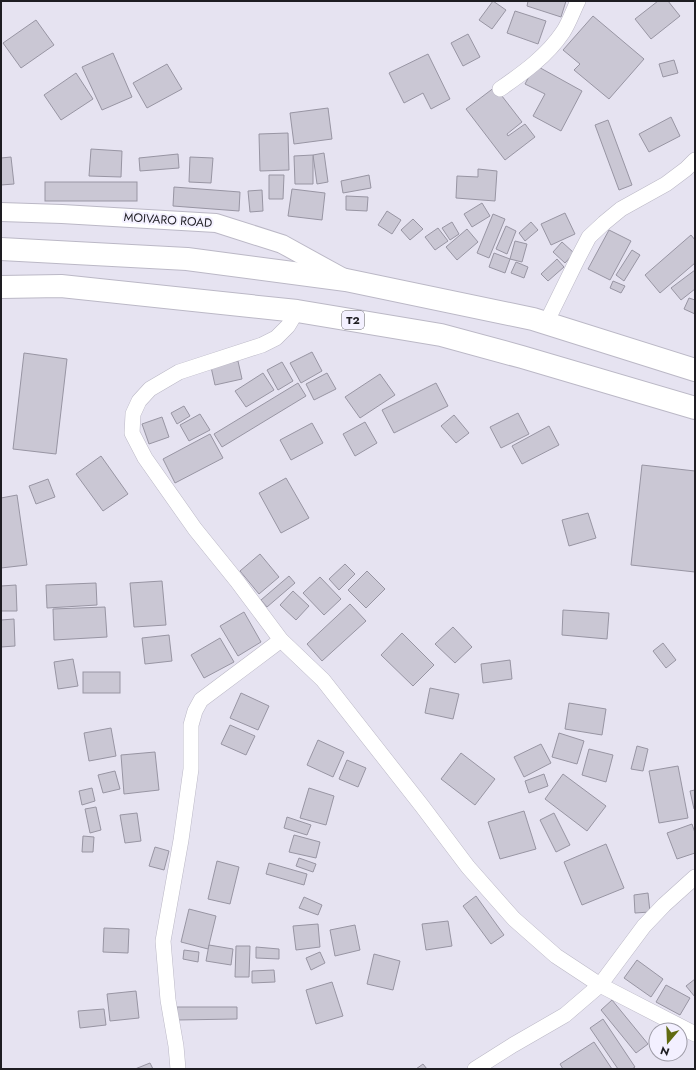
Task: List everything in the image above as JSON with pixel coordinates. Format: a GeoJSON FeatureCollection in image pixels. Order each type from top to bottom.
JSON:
{"type":"FeatureCollection","features":[{"type":"Feature","properties":{"kind":"highway"},"geometry":{"type":"LineString","coordinates":[[1,249],[187,259],[346,280],[533,319],[695,370]]}},
{"type":"Feature","properties":{"kind":"highway","name":"T2"},"geometry":{"type":"LineString","coordinates":[[1,287],[61,286],[297,311],[441,335],[522,357],[695,408]]}},
{"type":"Feature","properties":{"kind":"street"},"geometry":{"type":"LineString","coordinates":[[500,89],[524,72],[545,54],[563,32],[578,1]]}},
{"type":"Feature","properties":{"kind":"street"},"geometry":{"type":"LineString","coordinates":[[546,323],[589,237],[621,209],[666,184],[695,160]]}},
{"type":"Feature","properties":{"kind":"street","name":"MOIVARO ROAD"},"geometry":{"type":"LineString","coordinates":[[1,212],[70,214],[216,223],[282,244],[346,280]]}},
{"type":"Feature","properties":{"kind":"street"},"geometry":{"type":"LineString","coordinates":[[297,311],[288,326],[276,338],[262,345],[179,372],[150,389],[139,401],[133,414],[132,433],[145,458],[196,529],[281,640],[322,680],[422,806],[468,867],[514,920],[556,956],[600,985],[695,1034]]}},
{"type":"Feature","properties":{"kind":"street"},"geometry":{"type":"LineString","coordinates":[[178,1069],[176,1046],[168,1000],[162,941],[181,840],[191,769],[191,725],[195,711],[201,700],[281,640]]}},
{"type":"Feature","properties":{"kind":"street"},"geometry":{"type":"LineString","coordinates":[[475,1069],[512,1045],[564,1015],[600,985],[644,926],[664,905],[695,877]]}},
{"type":"Feature","properties":{"kind":"building"},"geometry":{"type":"Polygon","coordinates":[[[493,1],[506,10],[492,29],[479,20],[493,1]]]}},
{"type":"Feature","properties":{"kind":"building"},"geometry":{"type":"Polygon","coordinates":[[[528,1],[566,1],[561,17],[527,6],[528,1]]]}},
{"type":"Feature","properties":{"kind":"building"},"geometry":{"type":"Polygon","coordinates":[[[658,1],[668,1],[680,16],[651,39],[635,19],[658,1]]]}},
{"type":"Feature","properties":{"kind":"building"},"geometry":{"type":"Polygon","coordinates":[[[515,11],[546,21],[538,44],[507,33],[515,11]]]}},
{"type":"Feature","properties":{"kind":"building"},"geometry":{"type":"Polygon","coordinates":[[[593,16],[644,59],[609,99],[574,70],[580,64],[563,50],[593,16]]]}},
{"type":"Feature","properties":{"kind":"building"},"geometry":{"type":"Polygon","coordinates":[[[36,20],[54,45],[21,68],[3,43],[36,20]]]}},
{"type":"Feature","properties":{"kind":"building"},"geometry":{"type":"Polygon","coordinates":[[[468,34],[480,57],[463,66],[451,43],[468,34]]]}},
{"type":"Feature","properties":{"kind":"building"},"geometry":{"type":"Polygon","coordinates":[[[113,53],[132,97],[102,110],[82,67],[113,53]]]}},
{"type":"Feature","properties":{"kind":"building"},"geometry":{"type":"Polygon","coordinates":[[[428,54],[450,99],[431,109],[423,93],[404,103],[389,73],[428,54]]]}},
{"type":"Feature","properties":{"kind":"building"},"geometry":{"type":"Polygon","coordinates":[[[674,60],[678,73],[663,77],[659,64],[674,60]]]}},
{"type":"Feature","properties":{"kind":"building"},"geometry":{"type":"Polygon","coordinates":[[[167,64],[182,89],[147,108],[133,83],[167,64]]]}},
{"type":"Feature","properties":{"kind":"building"},"geometry":{"type":"Polygon","coordinates":[[[535,65],[582,91],[561,131],[533,116],[545,94],[525,84],[535,65]]]}},
{"type":"Feature","properties":{"kind":"building"},"geometry":{"type":"Polygon","coordinates":[[[76,73],[93,99],[61,120],[44,95],[76,73]]]}},
{"type":"Feature","properties":{"kind":"building"},"geometry":{"type":"Polygon","coordinates":[[[495,87],[522,122],[507,134],[508,136],[525,124],[535,137],[505,160],[466,109],[495,87]]]}},
{"type":"Feature","properties":{"kind":"building"},"geometry":{"type":"Polygon","coordinates":[[[328,108],[332,139],[294,144],[290,113],[328,108]]]}},
{"type":"Feature","properties":{"kind":"building"},"geometry":{"type":"Polygon","coordinates":[[[671,117],[680,136],[649,152],[639,134],[671,117]]]}},
{"type":"Feature","properties":{"kind":"building"},"geometry":{"type":"Polygon","coordinates":[[[608,120],[632,185],[619,190],[595,125],[608,120]]]}},
{"type":"Feature","properties":{"kind":"building"},"geometry":{"type":"Polygon","coordinates":[[[288,133],[289,170],[260,171],[259,134],[288,133]]]}},
{"type":"Feature","properties":{"kind":"building"},"geometry":{"type":"Polygon","coordinates":[[[91,149],[122,151],[121,177],[89,176],[91,149]]]}},
{"type":"Feature","properties":{"kind":"building"},"geometry":{"type":"Polygon","coordinates":[[[324,153],[328,182],[317,184],[313,155],[324,153]]]}},
{"type":"Feature","properties":{"kind":"building"},"geometry":{"type":"Polygon","coordinates":[[[178,154],[179,168],[140,171],[139,158],[178,154]]]}},
{"type":"Feature","properties":{"kind":"building"},"geometry":{"type":"Polygon","coordinates":[[[313,155],[313,184],[295,184],[294,156],[313,155]]]}},
{"type":"Feature","properties":{"kind":"building"},"geometry":{"type":"Polygon","coordinates":[[[11,157],[14,184],[1,185],[1,158],[11,157]]]}},
{"type":"Feature","properties":{"kind":"building"},"geometry":{"type":"Polygon","coordinates":[[[190,157],[213,158],[211,183],[189,182],[190,157]]]}},
{"type":"Feature","properties":{"kind":"building"},"geometry":{"type":"Polygon","coordinates":[[[478,169],[497,171],[495,201],[456,198],[457,176],[478,177],[478,169]]]}},
{"type":"Feature","properties":{"kind":"building"},"geometry":{"type":"Polygon","coordinates":[[[269,175],[284,175],[283,199],[269,199],[269,175]]]}},
{"type":"Feature","properties":{"kind":"building"},"geometry":{"type":"Polygon","coordinates":[[[369,175],[371,188],[343,193],[341,181],[369,175]]]}},
{"type":"Feature","properties":{"kind":"building"},"geometry":{"type":"Polygon","coordinates":[[[45,182],[137,182],[137,201],[45,201],[45,182]]]}},
{"type":"Feature","properties":{"kind":"building"},"geometry":{"type":"Polygon","coordinates":[[[174,187],[240,192],[239,211],[173,206],[174,187]]]}},
{"type":"Feature","properties":{"kind":"building"},"geometry":{"type":"Polygon","coordinates":[[[292,189],[325,193],[322,220],[288,216],[292,189]]]}},
{"type":"Feature","properties":{"kind":"building"},"geometry":{"type":"Polygon","coordinates":[[[262,190],[263,211],[250,212],[248,191],[262,190]]]}},
{"type":"Feature","properties":{"kind":"building"},"geometry":{"type":"Polygon","coordinates":[[[346,196],[368,197],[367,211],[346,210],[346,196]]]}},
{"type":"Feature","properties":{"kind":"building"},"geometry":{"type":"Polygon","coordinates":[[[482,203],[490,216],[472,227],[464,214],[482,203]]]}},
{"type":"Feature","properties":{"kind":"building"},"geometry":{"type":"Polygon","coordinates":[[[387,211],[401,220],[392,234],[378,225],[387,211]]]}},
{"type":"Feature","properties":{"kind":"building"},"geometry":{"type":"Polygon","coordinates":[[[565,213],[575,234],[551,245],[541,224],[565,213]]]}},
{"type":"Feature","properties":{"kind":"building"},"geometry":{"type":"Polygon","coordinates":[[[493,214],[505,219],[489,258],[477,253],[493,214]]]}},
{"type":"Feature","properties":{"kind":"building"},"geometry":{"type":"Polygon","coordinates":[[[413,219],[423,229],[410,240],[401,230],[413,219]]]}},
{"type":"Feature","properties":{"kind":"building"},"geometry":{"type":"Polygon","coordinates":[[[452,222],[459,234],[450,240],[442,228],[452,222]]]}},
{"type":"Feature","properties":{"kind":"building"},"geometry":{"type":"Polygon","coordinates":[[[531,222],[538,230],[525,241],[519,233],[531,222]]]}},
{"type":"Feature","properties":{"kind":"building"},"geometry":{"type":"Polygon","coordinates":[[[506,226],[516,231],[507,254],[496,249],[506,226]]]}},
{"type":"Feature","properties":{"kind":"building"},"geometry":{"type":"Polygon","coordinates":[[[438,228],[448,241],[435,250],[425,237],[438,228]]]}},
{"type":"Feature","properties":{"kind":"building"},"geometry":{"type":"Polygon","coordinates":[[[467,229],[478,242],[457,260],[446,247],[467,229]]]}},
{"type":"Feature","properties":{"kind":"building"},"geometry":{"type":"Polygon","coordinates":[[[609,230],[631,241],[610,280],[588,269],[609,230]]]}},
{"type":"Feature","properties":{"kind":"building"},"geometry":{"type":"Polygon","coordinates":[[[691,235],[695,240],[695,263],[660,293],[645,275],[691,235]]]}},
{"type":"Feature","properties":{"kind":"building"},"geometry":{"type":"Polygon","coordinates":[[[515,241],[527,244],[522,262],[510,259],[515,241]]]}},
{"type":"Feature","properties":{"kind":"building"},"geometry":{"type":"Polygon","coordinates":[[[562,242],[574,253],[565,263],[553,252],[562,242]]]}},
{"type":"Feature","properties":{"kind":"building"},"geometry":{"type":"Polygon","coordinates":[[[632,250],[640,255],[624,281],[616,275],[632,250]]]}},
{"type":"Feature","properties":{"kind":"building"},"geometry":{"type":"Polygon","coordinates":[[[494,253],[510,259],[505,273],[489,267],[494,253]]]}},
{"type":"Feature","properties":{"kind":"building"},"geometry":{"type":"Polygon","coordinates":[[[557,259],[564,267],[548,281],[541,274],[557,259]]]}},
{"type":"Feature","properties":{"kind":"building"},"geometry":{"type":"Polygon","coordinates":[[[516,262],[528,267],[524,278],[511,273],[516,262]]]}},
{"type":"Feature","properties":{"kind":"building"},"geometry":{"type":"Polygon","coordinates":[[[695,270],[695,289],[681,300],[671,288],[695,270]]]}},
{"type":"Feature","properties":{"kind":"building"},"geometry":{"type":"Polygon","coordinates":[[[613,281],[625,286],[621,293],[610,288],[613,281]]]}},
{"type":"Feature","properties":{"kind":"building"},"geometry":{"type":"Polygon","coordinates":[[[689,298],[695,300],[695,314],[684,309],[689,298]]]}},
{"type":"Feature","properties":{"kind":"building"},"geometry":{"type":"Polygon","coordinates":[[[312,352],[322,371],[301,383],[290,363],[312,352]]]}},
{"type":"Feature","properties":{"kind":"building"},"geometry":{"type":"Polygon","coordinates":[[[24,353],[67,359],[56,454],[13,449],[24,353]]]}},
{"type":"Feature","properties":{"kind":"building"},"geometry":{"type":"Polygon","coordinates":[[[238,361],[242,379],[215,385],[211,367],[238,361]]]}},
{"type":"Feature","properties":{"kind":"building"},"geometry":{"type":"Polygon","coordinates":[[[282,362],[293,381],[278,390],[267,370],[282,362]]]}},
{"type":"Feature","properties":{"kind":"building"},"geometry":{"type":"Polygon","coordinates":[[[263,373],[274,390],[246,407],[235,391],[263,373]]]}},
{"type":"Feature","properties":{"kind":"building"},"geometry":{"type":"Polygon","coordinates":[[[327,373],[336,389],[314,400],[306,384],[327,373]]]}},
{"type":"Feature","properties":{"kind":"building"},"geometry":{"type":"Polygon","coordinates":[[[380,374],[395,395],[360,418],[345,397],[380,374]]]}},
{"type":"Feature","properties":{"kind":"building"},"geometry":{"type":"Polygon","coordinates":[[[298,383],[306,396],[222,447],[214,434],[298,383]]]}},
{"type":"Feature","properties":{"kind":"building"},"geometry":{"type":"Polygon","coordinates":[[[436,383],[448,406],[394,433],[382,410],[436,383]]]}},
{"type":"Feature","properties":{"kind":"building"},"geometry":{"type":"Polygon","coordinates":[[[184,406],[190,416],[177,424],[171,413],[184,406]]]}},
{"type":"Feature","properties":{"kind":"building"},"geometry":{"type":"Polygon","coordinates":[[[518,413],[529,434],[501,448],[490,427],[518,413]]]}},
{"type":"Feature","properties":{"kind":"building"},"geometry":{"type":"Polygon","coordinates":[[[200,414],[210,430],[189,441],[180,425],[200,414]]]}},
{"type":"Feature","properties":{"kind":"building"},"geometry":{"type":"Polygon","coordinates":[[[454,415],[469,433],[456,443],[441,426],[454,415]]]}},
{"type":"Feature","properties":{"kind":"building"},"geometry":{"type":"Polygon","coordinates":[[[162,417],[169,437],[149,444],[142,424],[162,417]]]}},
{"type":"Feature","properties":{"kind":"building"},"geometry":{"type":"Polygon","coordinates":[[[365,422],[377,443],[355,456],[343,434],[365,422]]]}},
{"type":"Feature","properties":{"kind":"building"},"geometry":{"type":"Polygon","coordinates":[[[312,423],[323,443],[291,460],[280,440],[312,423]]]}},
{"type":"Feature","properties":{"kind":"building"},"geometry":{"type":"Polygon","coordinates":[[[549,426],[559,445],[522,464],[512,446],[549,426]]]}},
{"type":"Feature","properties":{"kind":"building"},"geometry":{"type":"Polygon","coordinates":[[[210,434],[223,458],[175,483],[163,459],[210,434]]]}},
{"type":"Feature","properties":{"kind":"building"},"geometry":{"type":"Polygon","coordinates":[[[101,456],[128,494],[103,511],[76,474],[101,456]]]}},
{"type":"Feature","properties":{"kind":"building"},"geometry":{"type":"Polygon","coordinates":[[[642,465],[695,471],[695,572],[631,565],[642,465]]]}},
{"type":"Feature","properties":{"kind":"building"},"geometry":{"type":"Polygon","coordinates":[[[286,478],[309,518],[281,533],[259,493],[286,478]]]}},
{"type":"Feature","properties":{"kind":"building"},"geometry":{"type":"Polygon","coordinates":[[[48,479],[55,497],[36,504],[29,486],[48,479]]]}},
{"type":"Feature","properties":{"kind":"building"},"geometry":{"type":"Polygon","coordinates":[[[17,495],[27,565],[1,568],[1,498],[17,495]]]}},
{"type":"Feature","properties":{"kind":"building"},"geometry":{"type":"Polygon","coordinates":[[[588,513],[596,538],[569,546],[562,520],[588,513]]]}},
{"type":"Feature","properties":{"kind":"building"},"geometry":{"type":"Polygon","coordinates":[[[260,554],[279,577],[259,594],[240,571],[260,554]]]}},
{"type":"Feature","properties":{"kind":"building"},"geometry":{"type":"Polygon","coordinates":[[[345,564],[355,574],[339,590],[329,579],[345,564]]]}},
{"type":"Feature","properties":{"kind":"building"},"geometry":{"type":"Polygon","coordinates":[[[367,571],[385,589],[366,608],[348,590],[367,571]]]}},
{"type":"Feature","properties":{"kind":"building"},"geometry":{"type":"Polygon","coordinates":[[[289,576],[295,583],[267,607],[261,600],[289,576]]]}},
{"type":"Feature","properties":{"kind":"building"},"geometry":{"type":"Polygon","coordinates":[[[320,577],[341,599],[324,615],[303,593],[320,577]]]}},
{"type":"Feature","properties":{"kind":"building"},"geometry":{"type":"Polygon","coordinates":[[[162,581],[166,625],[134,627],[130,583],[162,581]]]}},
{"type":"Feature","properties":{"kind":"building"},"geometry":{"type":"Polygon","coordinates":[[[96,583],[97,605],[47,608],[46,585],[96,583]]]}},
{"type":"Feature","properties":{"kind":"building"},"geometry":{"type":"Polygon","coordinates":[[[16,585],[17,611],[1,611],[1,586],[16,585]]]}},
{"type":"Feature","properties":{"kind":"building"},"geometry":{"type":"Polygon","coordinates":[[[293,591],[309,606],[296,620],[280,605],[293,591]]]}},
{"type":"Feature","properties":{"kind":"building"},"geometry":{"type":"Polygon","coordinates":[[[350,604],[366,621],[322,661],[307,644],[350,604]]]}},
{"type":"Feature","properties":{"kind":"building"},"geometry":{"type":"Polygon","coordinates":[[[105,607],[107,637],[54,640],[53,609],[105,607]]]}},
{"type":"Feature","properties":{"kind":"building"},"geometry":{"type":"Polygon","coordinates":[[[563,610],[609,613],[607,639],[562,635],[563,610]]]}},
{"type":"Feature","properties":{"kind":"building"},"geometry":{"type":"Polygon","coordinates":[[[244,612],[261,642],[238,656],[220,626],[244,612]]]}},
{"type":"Feature","properties":{"kind":"building"},"geometry":{"type":"Polygon","coordinates":[[[14,619],[15,646],[1,647],[1,620],[14,619]]]}},
{"type":"Feature","properties":{"kind":"building"},"geometry":{"type":"Polygon","coordinates":[[[453,627],[472,647],[455,663],[435,644],[453,627]]]}},
{"type":"Feature","properties":{"kind":"building"},"geometry":{"type":"Polygon","coordinates":[[[402,633],[434,665],[413,686],[381,655],[402,633]]]}},
{"type":"Feature","properties":{"kind":"building"},"geometry":{"type":"Polygon","coordinates":[[[169,635],[172,661],[145,664],[142,638],[169,635]]]}},
{"type":"Feature","properties":{"kind":"building"},"geometry":{"type":"Polygon","coordinates":[[[220,638],[234,662],[204,678],[191,655],[220,638]]]}},
{"type":"Feature","properties":{"kind":"building"},"geometry":{"type":"Polygon","coordinates":[[[663,643],[676,660],[666,668],[653,651],[663,643]]]}},
{"type":"Feature","properties":{"kind":"building"},"geometry":{"type":"Polygon","coordinates":[[[73,659],[78,686],[58,689],[54,662],[73,659]]]}},
{"type":"Feature","properties":{"kind":"building"},"geometry":{"type":"Polygon","coordinates":[[[510,660],[512,679],[483,683],[481,664],[510,660]]]}},
{"type":"Feature","properties":{"kind":"building"},"geometry":{"type":"Polygon","coordinates":[[[83,672],[120,672],[120,693],[83,693],[83,672]]]}},
{"type":"Feature","properties":{"kind":"building"},"geometry":{"type":"Polygon","coordinates":[[[430,688],[459,694],[453,719],[425,713],[430,688]]]}},
{"type":"Feature","properties":{"kind":"building"},"geometry":{"type":"Polygon","coordinates":[[[241,693],[269,706],[258,730],[230,718],[241,693]]]}},
{"type":"Feature","properties":{"kind":"building"},"geometry":{"type":"Polygon","coordinates":[[[569,703],[606,709],[602,735],[565,729],[569,703]]]}},
{"type":"Feature","properties":{"kind":"building"},"geometry":{"type":"Polygon","coordinates":[[[230,725],[255,736],[246,755],[221,744],[230,725]]]}},
{"type":"Feature","properties":{"kind":"building"},"geometry":{"type":"Polygon","coordinates":[[[111,728],[116,756],[89,761],[84,733],[111,728]]]}},
{"type":"Feature","properties":{"kind":"building"},"geometry":{"type":"Polygon","coordinates":[[[559,733],[584,741],[577,764],[552,757],[559,733]]]}},
{"type":"Feature","properties":{"kind":"building"},"geometry":{"type":"Polygon","coordinates":[[[318,740],[344,752],[333,777],[307,765],[318,740]]]}},
{"type":"Feature","properties":{"kind":"building"},"geometry":{"type":"Polygon","coordinates":[[[541,744],[551,763],[524,777],[514,757],[541,744]]]}},
{"type":"Feature","properties":{"kind":"building"},"geometry":{"type":"Polygon","coordinates":[[[637,746],[648,749],[643,771],[631,769],[637,746]]]}},
{"type":"Feature","properties":{"kind":"building"},"geometry":{"type":"Polygon","coordinates":[[[589,749],[613,755],[606,782],[582,775],[589,749]]]}},
{"type":"Feature","properties":{"kind":"building"},"geometry":{"type":"Polygon","coordinates":[[[155,752],[159,790],[124,794],[121,755],[155,752]]]}},
{"type":"Feature","properties":{"kind":"building"},"geometry":{"type":"Polygon","coordinates":[[[461,753],[495,779],[475,805],[441,779],[461,753]]]}},
{"type":"Feature","properties":{"kind":"building"},"geometry":{"type":"Polygon","coordinates":[[[347,760],[366,768],[358,787],[339,779],[347,760]]]}},
{"type":"Feature","properties":{"kind":"building"},"geometry":{"type":"Polygon","coordinates":[[[678,766],[688,818],[659,823],[649,771],[678,766]]]}},
{"type":"Feature","properties":{"kind":"building"},"geometry":{"type":"Polygon","coordinates":[[[115,771],[120,789],[103,793],[98,775],[115,771]]]}},
{"type":"Feature","properties":{"kind":"building"},"geometry":{"type":"Polygon","coordinates":[[[544,774],[548,786],[529,793],[525,781],[544,774]]]}},
{"type":"Feature","properties":{"kind":"building"},"geometry":{"type":"Polygon","coordinates":[[[563,774],[606,806],[587,831],[545,799],[563,774]]]}},
{"type":"Feature","properties":{"kind":"building"},"geometry":{"type":"Polygon","coordinates":[[[92,788],[95,801],[82,805],[79,791],[92,788]]]}},
{"type":"Feature","properties":{"kind":"building"},"geometry":{"type":"Polygon","coordinates":[[[309,788],[334,796],[326,825],[300,818],[309,788]]]}},
{"type":"Feature","properties":{"kind":"building"},"geometry":{"type":"Polygon","coordinates":[[[695,790],[695,808],[694,809],[690,791],[695,790]]]}},
{"type":"Feature","properties":{"kind":"building"},"geometry":{"type":"Polygon","coordinates":[[[96,807],[101,830],[90,833],[85,809],[96,807]]]}},
{"type":"Feature","properties":{"kind":"building"},"geometry":{"type":"Polygon","coordinates":[[[524,811],[536,849],[500,859],[488,822],[524,811]]]}},
{"type":"Feature","properties":{"kind":"building"},"geometry":{"type":"Polygon","coordinates":[[[137,813],[141,841],[125,843],[120,815],[137,813]]]}},
{"type":"Feature","properties":{"kind":"building"},"geometry":{"type":"Polygon","coordinates":[[[554,813],[570,845],[556,852],[540,820],[554,813]]]}},
{"type":"Feature","properties":{"kind":"building"},"geometry":{"type":"Polygon","coordinates":[[[287,817],[311,825],[307,835],[284,828],[287,817]]]}},
{"type":"Feature","properties":{"kind":"building"},"geometry":{"type":"Polygon","coordinates":[[[692,824],[695,833],[695,853],[677,859],[667,833],[692,824]]]}},
{"type":"Feature","properties":{"kind":"building"},"geometry":{"type":"Polygon","coordinates":[[[294,835],[320,842],[316,858],[289,852],[294,835]]]}},
{"type":"Feature","properties":{"kind":"building"},"geometry":{"type":"Polygon","coordinates":[[[83,836],[94,837],[93,852],[82,852],[83,836]]]}},
{"type":"Feature","properties":{"kind":"building"},"geometry":{"type":"Polygon","coordinates":[[[606,844],[624,888],[582,905],[564,862],[606,844]]]}},
{"type":"Feature","properties":{"kind":"building"},"geometry":{"type":"Polygon","coordinates":[[[155,847],[169,851],[164,870],[149,866],[155,847]]]}},
{"type":"Feature","properties":{"kind":"building"},"geometry":{"type":"Polygon","coordinates":[[[299,858],[316,864],[313,872],[296,866],[299,858]]]}},
{"type":"Feature","properties":{"kind":"building"},"geometry":{"type":"Polygon","coordinates":[[[217,861],[239,867],[230,904],[208,899],[217,861]]]}},
{"type":"Feature","properties":{"kind":"building"},"geometry":{"type":"Polygon","coordinates":[[[269,863],[307,874],[304,885],[266,874],[269,863]]]}},
{"type":"Feature","properties":{"kind":"building"},"geometry":{"type":"Polygon","coordinates":[[[648,893],[650,912],[635,913],[634,895],[648,893]]]}},
{"type":"Feature","properties":{"kind":"building"},"geometry":{"type":"Polygon","coordinates":[[[476,896],[504,935],[491,944],[463,906],[476,896]]]}},
{"type":"Feature","properties":{"kind":"building"},"geometry":{"type":"Polygon","coordinates":[[[304,897],[322,905],[318,915],[299,908],[304,897]]]}},
{"type":"Feature","properties":{"kind":"building"},"geometry":{"type":"Polygon","coordinates":[[[189,909],[216,916],[208,949],[181,942],[189,909]]]}},
{"type":"Feature","properties":{"kind":"building"},"geometry":{"type":"Polygon","coordinates":[[[448,921],[452,946],[426,950],[422,924],[448,921]]]}},
{"type":"Feature","properties":{"kind":"building"},"geometry":{"type":"Polygon","coordinates":[[[318,924],[320,947],[296,950],[293,926],[318,924]]]}},
{"type":"Feature","properties":{"kind":"building"},"geometry":{"type":"Polygon","coordinates":[[[355,925],[360,950],[335,956],[330,930],[355,925]]]}},
{"type":"Feature","properties":{"kind":"building"},"geometry":{"type":"Polygon","coordinates":[[[104,928],[129,929],[128,953],[103,952],[104,928]]]}},
{"type":"Feature","properties":{"kind":"building"},"geometry":{"type":"Polygon","coordinates":[[[209,945],[233,949],[231,965],[206,961],[209,945]]]}},
{"type":"Feature","properties":{"kind":"building"},"geometry":{"type":"Polygon","coordinates":[[[236,946],[250,946],[249,977],[235,977],[236,946]]]}},
{"type":"Feature","properties":{"kind":"building"},"geometry":{"type":"Polygon","coordinates":[[[256,947],[279,949],[279,959],[256,958],[256,947]]]}},
{"type":"Feature","properties":{"kind":"building"},"geometry":{"type":"Polygon","coordinates":[[[184,950],[199,952],[198,962],[183,959],[184,950]]]}},
{"type":"Feature","properties":{"kind":"building"},"geometry":{"type":"Polygon","coordinates":[[[320,952],[325,963],[311,970],[306,958],[320,952]]]}},
{"type":"Feature","properties":{"kind":"building"},"geometry":{"type":"Polygon","coordinates":[[[374,954],[400,961],[393,990],[367,984],[374,954]]]}},
{"type":"Feature","properties":{"kind":"building"},"geometry":{"type":"Polygon","coordinates":[[[637,960],[663,979],[651,997],[624,978],[637,960]]]}},
{"type":"Feature","properties":{"kind":"building"},"geometry":{"type":"Polygon","coordinates":[[[274,970],[275,982],[252,983],[252,971],[274,970]]]}},
{"type":"Feature","properties":{"kind":"building"},"geometry":{"type":"Polygon","coordinates":[[[695,979],[695,997],[686,986],[695,979]]]}},
{"type":"Feature","properties":{"kind":"building"},"geometry":{"type":"Polygon","coordinates":[[[332,982],[343,1016],[316,1024],[306,990],[332,982]]]}},
{"type":"Feature","properties":{"kind":"building"},"geometry":{"type":"Polygon","coordinates":[[[666,985],[690,998],[680,1015],[656,1002],[666,985]]]}},
{"type":"Feature","properties":{"kind":"building"},"geometry":{"type":"Polygon","coordinates":[[[136,991],[139,1018],[110,1021],[107,994],[136,991]]]}},
{"type":"Feature","properties":{"kind":"building"},"geometry":{"type":"Polygon","coordinates":[[[612,1000],[648,1044],[636,1053],[601,1010],[612,1000]]]}},
{"type":"Feature","properties":{"kind":"building"},"geometry":{"type":"Polygon","coordinates":[[[177,1007],[237,1007],[237,1019],[177,1020],[177,1007]]]}},
{"type":"Feature","properties":{"kind":"building"},"geometry":{"type":"Polygon","coordinates":[[[104,1009],[106,1025],[80,1028],[78,1011],[104,1009]]]}},
{"type":"Feature","properties":{"kind":"building"},"geometry":{"type":"Polygon","coordinates":[[[603,1019],[635,1067],[632,1069],[618,1069],[590,1028],[603,1019]]]}},
{"type":"Feature","properties":{"kind":"building"},"geometry":{"type":"Polygon","coordinates":[[[594,1042],[612,1069],[563,1069],[560,1064],[594,1042]]]}},
{"type":"Feature","properties":{"kind":"building"},"geometry":{"type":"Polygon","coordinates":[[[150,1063],[153,1069],[135,1069],[150,1063]]]}},
{"type":"Feature","properties":{"kind":"building"},"geometry":{"type":"Polygon","coordinates":[[[423,1064],[427,1069],[416,1069],[423,1064]]]}}]}
